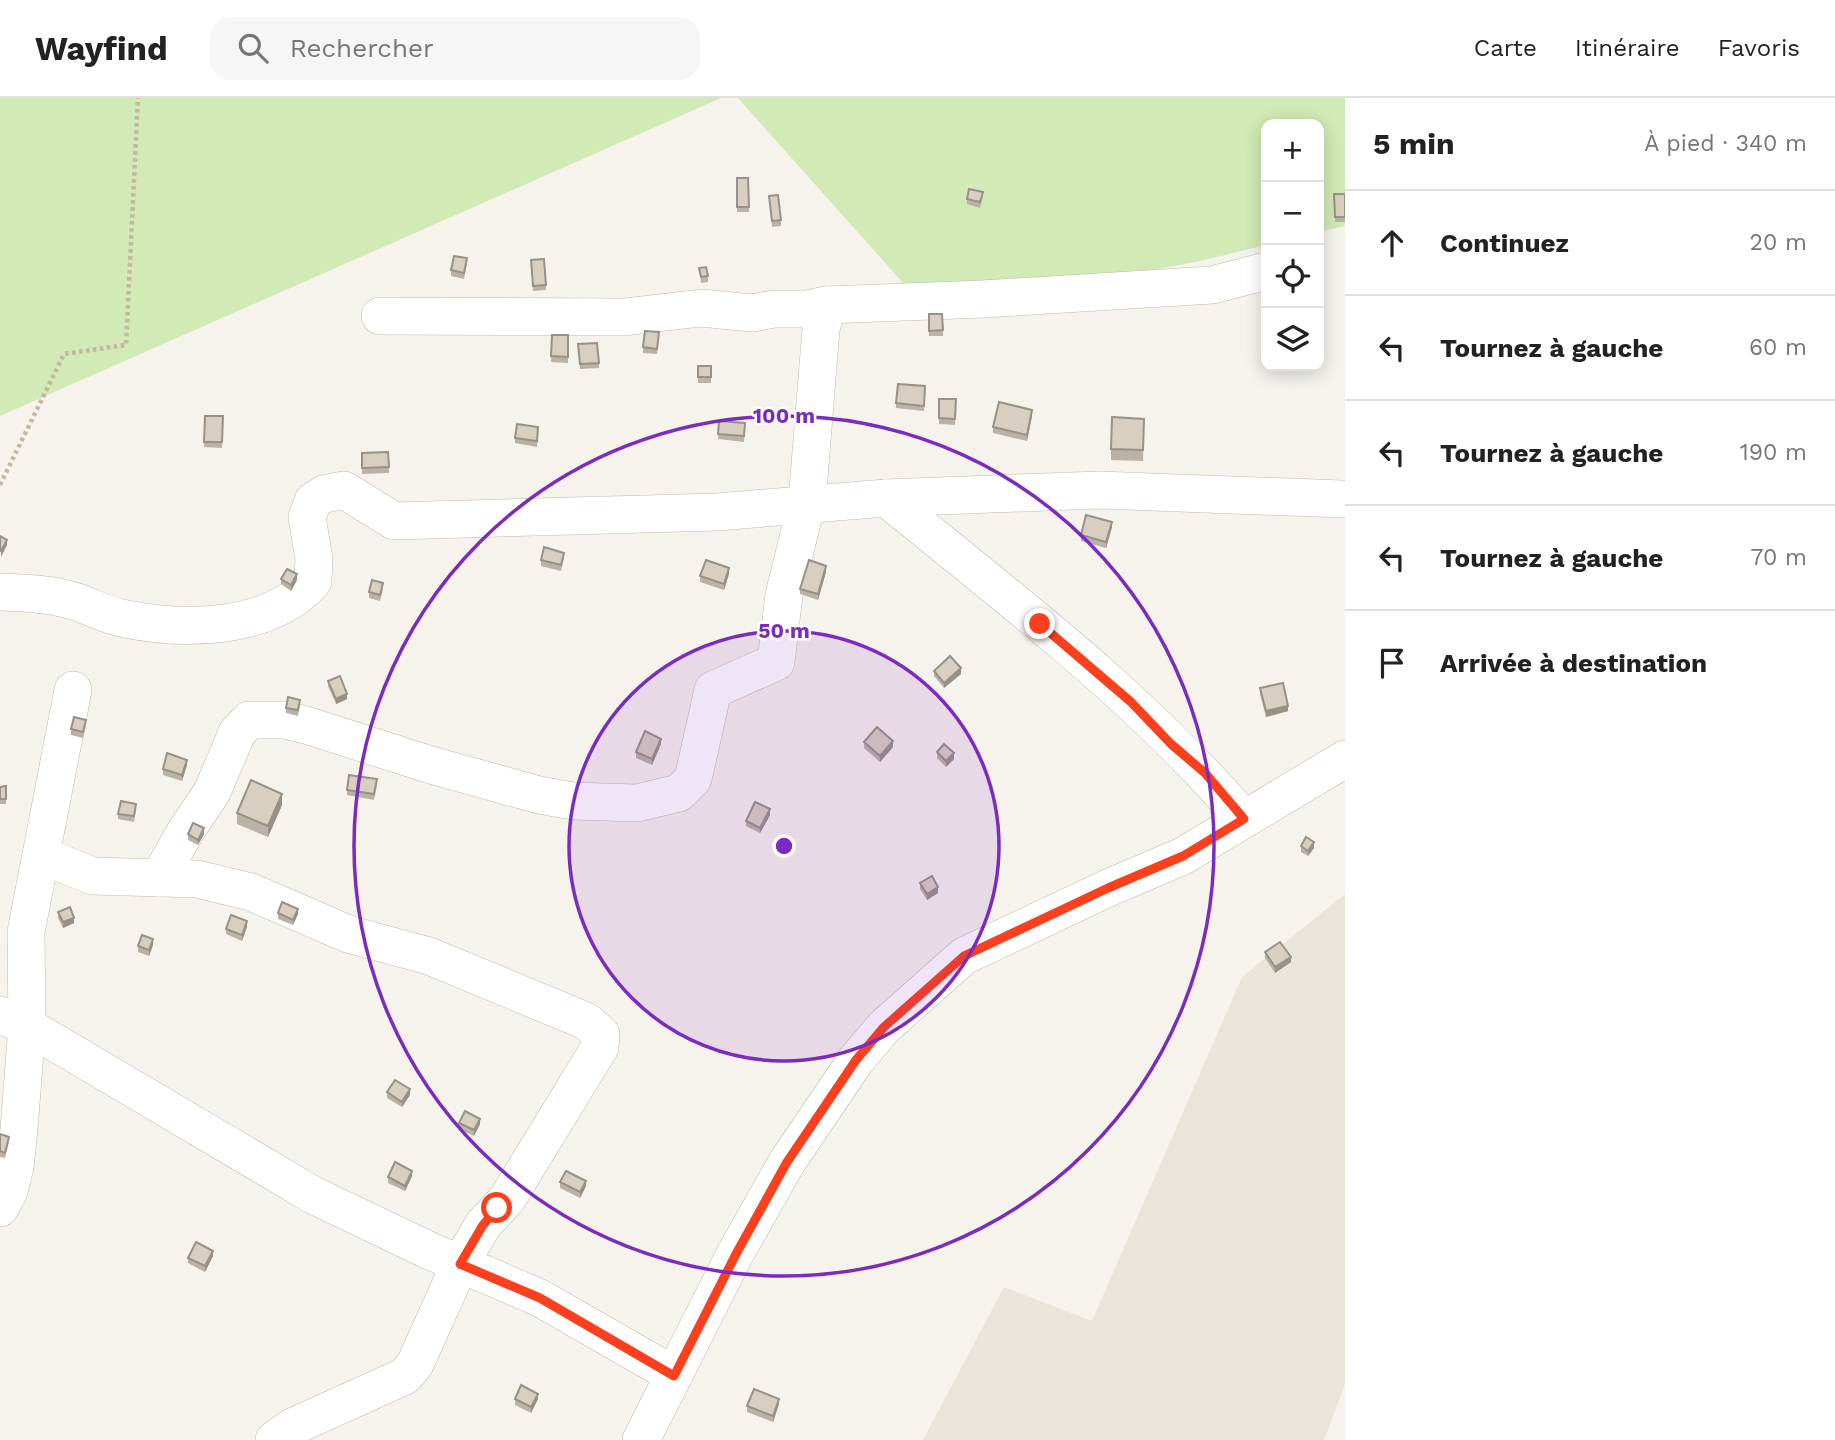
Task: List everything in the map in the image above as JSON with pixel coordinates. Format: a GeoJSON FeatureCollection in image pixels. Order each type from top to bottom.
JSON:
{"type":"FeatureCollection","features":[{"type":"Feature","properties":{"kind":"street"},"geometry":{"type":"LineString","coordinates":[[380,316],[624,317],[701,308],[752,313],[827,305],[997,299],[1199,286],[1261,272]]}},
{"type":"Feature","properties":{"kind":"street"},"geometry":{"type":"LineString","coordinates":[[159,878],[212,792],[237,733],[248,720],[285,720],[306,725],[431,765],[573,801],[637,803],[679,793],[693,779],[713,690],[776,662],[784,596],[807,502],[821,328],[827,305]]}},
{"type":"Feature","properties":{"kind":"street"},"geometry":{"type":"LineString","coordinates":[[0,592],[39,593],[80,603],[125,619],[163,624],[241,621],[264,615],[302,594],[313,581],[314,559],[307,517],[313,501],[324,494],[344,490],[394,521],[717,512],[807,502],[1099,490],[1342,499]]}},
{"type":"Feature","properties":{"kind":"street"},"geometry":{"type":"LineString","coordinates":[[886,498],[1131,702],[1171,744],[1205,773],[1244,819]]}},
{"type":"Feature","properties":{"kind":"street"},"geometry":{"type":"LineString","coordinates":[[0,1208],[9,1191],[15,1167],[13,1021],[26,932],[74,690]]}},
{"type":"Feature","properties":{"kind":"street"},"geometry":{"type":"LineString","coordinates":[[641,1440],[736,1254],[787,1162],[856,1060],[884,1027],[964,956],[1183,856],[1345,759]]}},
{"type":"Feature","properties":{"kind":"street"},"geometry":{"type":"LineString","coordinates":[[41,855],[93,876],[197,879],[251,892],[348,934],[441,961],[586,1021],[601,1034],[600,1047],[555,1123],[508,1199],[483,1225],[460,1264],[415,1364],[405,1376],[292,1427],[274,1440]]}},
{"type":"Feature","properties":{"kind":"street"},"geometry":{"type":"LineString","coordinates":[[13,1021],[313,1195],[540,1298],[674,1376]]}},
{"type":"Feature","properties":{"kind":"path"},"geometry":{"type":"LineString","coordinates":[[0,485],[64,354],[126,345],[138,98]]}},
{"type":"Feature","properties":{"kind":"shaded area"},"geometry":{"type":"Polygon","coordinates":[[[1345,894],[1345,1384],[1324,1440],[923,1440],[1004,1287],[1092,1321],[1242,977],[1345,894]]]}},
{"type":"Feature","properties":{"kind":"green space"},"geometry":{"type":"Polygon","coordinates":[[[0,98],[721,98],[0,416],[0,98]]]}},
{"type":"Feature","properties":{"kind":"green space"},"geometry":{"type":"Polygon","coordinates":[[[738,98],[1345,98],[1345,226],[1324,231],[1324,119],[1261,119],[1261,246],[1200,261],[929,312],[738,98]]]}},
{"type":"Feature","properties":{"kind":"building"},"geometry":{"type":"Polygon","coordinates":[[[737,178],[748,178],[749,207],[737,207],[737,178]]]}},
{"type":"Feature","properties":{"kind":"building"},"geometry":{"type":"Polygon","coordinates":[[[969,189],[983,192],[980,202],[967,199],[969,189]]]}},
{"type":"Feature","properties":{"kind":"building"},"geometry":{"type":"Polygon","coordinates":[[[1334,194],[1345,194],[1345,217],[1335,217],[1334,194]]]}},
{"type":"Feature","properties":{"kind":"building"},"geometry":{"type":"Polygon","coordinates":[[[778,195],[781,220],[772,221],[769,196],[778,195]]]}},
{"type":"Feature","properties":{"kind":"building"},"geometry":{"type":"Polygon","coordinates":[[[454,256],[467,258],[464,273],[451,270],[454,256]]]}},
{"type":"Feature","properties":{"kind":"building"},"geometry":{"type":"Polygon","coordinates":[[[544,259],[546,285],[533,286],[531,260],[544,259]]]}},
{"type":"Feature","properties":{"kind":"building"},"geometry":{"type":"Polygon","coordinates":[[[706,267],[708,276],[701,277],[699,268],[706,267]]]}},
{"type":"Feature","properties":{"kind":"building"},"geometry":{"type":"Polygon","coordinates":[[[929,314],[942,314],[943,330],[929,331],[929,314]]]}},
{"type":"Feature","properties":{"kind":"building"},"geometry":{"type":"Polygon","coordinates":[[[645,331],[659,332],[657,349],[643,347],[645,331]]]}},
{"type":"Feature","properties":{"kind":"building"},"geometry":{"type":"Polygon","coordinates":[[[552,335],[568,335],[568,357],[551,356],[552,335]]]}},
{"type":"Feature","properties":{"kind":"building"},"geometry":{"type":"Polygon","coordinates":[[[597,343],[599,363],[580,364],[578,344],[597,343]]]}},
{"type":"Feature","properties":{"kind":"building"},"geometry":{"type":"Polygon","coordinates":[[[698,366],[711,366],[711,377],[698,377],[698,366]]]}},
{"type":"Feature","properties":{"kind":"building"},"geometry":{"type":"Polygon","coordinates":[[[898,384],[925,386],[924,406],[896,403],[898,384]]]}},
{"type":"Feature","properties":{"kind":"building"},"geometry":{"type":"Polygon","coordinates":[[[939,399],[956,399],[955,419],[939,418],[939,399]]]}},
{"type":"Feature","properties":{"kind":"building"},"geometry":{"type":"Polygon","coordinates":[[[999,402],[1032,410],[1027,435],[993,427],[999,402]]]}},
{"type":"Feature","properties":{"kind":"building"},"geometry":{"type":"Polygon","coordinates":[[[205,416],[223,416],[222,442],[204,442],[205,416]]]}},
{"type":"Feature","properties":{"kind":"building"},"geometry":{"type":"Polygon","coordinates":[[[1112,417],[1144,419],[1143,450],[1111,449],[1112,417]]]}},
{"type":"Feature","properties":{"kind":"building"},"geometry":{"type":"Polygon","coordinates":[[[719,421],[745,423],[744,436],[718,434],[719,421]]]}},
{"type":"Feature","properties":{"kind":"building"},"geometry":{"type":"Polygon","coordinates":[[[517,424],[538,427],[537,441],[515,438],[517,424]]]}},
{"type":"Feature","properties":{"kind":"building"},"geometry":{"type":"Polygon","coordinates":[[[388,452],[389,467],[362,468],[362,453],[388,452]]]}},
{"type":"Feature","properties":{"kind":"building"},"geometry":{"type":"Polygon","coordinates":[[[1086,515],[1112,522],[1106,542],[1081,535],[1086,515]]]}},
{"type":"Feature","properties":{"kind":"building"},"geometry":{"type":"Polygon","coordinates":[[[0,536],[7,540],[1,551],[0,550],[0,536]]]}},
{"type":"Feature","properties":{"kind":"building"},"geometry":{"type":"Polygon","coordinates":[[[544,547],[564,553],[561,565],[541,560],[544,547]]]}},
{"type":"Feature","properties":{"kind":"building"},"geometry":{"type":"Polygon","coordinates":[[[706,560],[729,568],[724,584],[700,576],[706,560]]]}},
{"type":"Feature","properties":{"kind":"building"},"geometry":{"type":"Polygon","coordinates":[[[809,560],[826,566],[818,594],[800,589],[809,560]]]}},
{"type":"Feature","properties":{"kind":"building"},"geometry":{"type":"Polygon","coordinates":[[[287,569],[297,574],[291,585],[281,579],[287,569]]]}},
{"type":"Feature","properties":{"kind":"building"},"geometry":{"type":"Polygon","coordinates":[[[372,580],[383,583],[380,595],[369,592],[372,580]]]}},
{"type":"Feature","properties":{"kind":"building"},"geometry":{"type":"Polygon","coordinates":[[[950,656],[961,668],[944,683],[934,671],[950,656]]]}},
{"type":"Feature","properties":{"kind":"building"},"geometry":{"type":"Polygon","coordinates":[[[340,676],[347,694],[336,699],[328,681],[340,676]]]}},
{"type":"Feature","properties":{"kind":"building"},"geometry":{"type":"Polygon","coordinates":[[[1283,683],[1288,706],[1266,711],[1260,688],[1283,683]]]}},
{"type":"Feature","properties":{"kind":"building"},"geometry":{"type":"Polygon","coordinates":[[[288,697],[300,700],[298,710],[286,708],[288,697]]]}},
{"type":"Feature","properties":{"kind":"building"},"geometry":{"type":"Polygon","coordinates":[[[74,717],[86,720],[83,732],[71,729],[74,717]]]}},
{"type":"Feature","properties":{"kind":"building"},"geometry":{"type":"Polygon","coordinates":[[[877,727],[893,741],[880,756],[864,742],[877,727]]]}},
{"type":"Feature","properties":{"kind":"building"},"geometry":{"type":"Polygon","coordinates":[[[645,731],[661,739],[652,759],[636,752],[645,731]]]}},
{"type":"Feature","properties":{"kind":"building"},"geometry":{"type":"Polygon","coordinates":[[[944,744],[954,753],[946,761],[937,752],[944,744]]]}},
{"type":"Feature","properties":{"kind":"building"},"geometry":{"type":"Polygon","coordinates":[[[167,753],[187,760],[182,775],[163,769],[167,753]]]}},
{"type":"Feature","properties":{"kind":"building"},"geometry":{"type":"Polygon","coordinates":[[[349,775],[377,779],[374,794],[347,790],[349,775]]]}},
{"type":"Feature","properties":{"kind":"building"},"geometry":{"type":"Polygon","coordinates":[[[251,780],[282,794],[268,826],[237,813],[251,780]]]}},
{"type":"Feature","properties":{"kind":"building"},"geometry":{"type":"Polygon","coordinates":[[[6,786],[6,799],[0,799],[0,787],[6,786]]]}},
{"type":"Feature","properties":{"kind":"building"},"geometry":{"type":"Polygon","coordinates":[[[121,801],[136,804],[134,816],[118,814],[121,801]]]}},
{"type":"Feature","properties":{"kind":"building"},"geometry":{"type":"Polygon","coordinates":[[[755,802],[770,809],[760,828],[746,821],[755,802]]]}},
{"type":"Feature","properties":{"kind":"building"},"geometry":{"type":"Polygon","coordinates":[[[193,823],[204,828],[198,840],[188,834],[193,823]]]}},
{"type":"Feature","properties":{"kind":"building"},"geometry":{"type":"Polygon","coordinates":[[[1306,837],[1314,842],[1308,851],[1301,846],[1306,837]]]}},
{"type":"Feature","properties":{"kind":"building"},"geometry":{"type":"Polygon","coordinates":[[[932,876],[938,887],[927,894],[920,883],[932,876]]]}},
{"type":"Feature","properties":{"kind":"building"},"geometry":{"type":"Polygon","coordinates":[[[282,902],[298,909],[293,920],[278,913],[282,902]]]}},
{"type":"Feature","properties":{"kind":"building"},"geometry":{"type":"Polygon","coordinates":[[[70,907],[74,918],[63,922],[58,912],[70,907]]]}},
{"type":"Feature","properties":{"kind":"building"},"geometry":{"type":"Polygon","coordinates":[[[231,915],[247,921],[242,935],[226,929],[231,915]]]}},
{"type":"Feature","properties":{"kind":"building"},"geometry":{"type":"Polygon","coordinates":[[[142,935],[153,939],[149,950],[138,946],[142,935]]]}},
{"type":"Feature","properties":{"kind":"building"},"geometry":{"type":"Polygon","coordinates":[[[1280,942],[1291,957],[1275,967],[1265,952],[1280,942]]]}},
{"type":"Feature","properties":{"kind":"building"},"geometry":{"type":"Polygon","coordinates":[[[395,1080],[410,1089],[402,1102],[387,1092],[395,1080]]]}},
{"type":"Feature","properties":{"kind":"building"},"geometry":{"type":"Polygon","coordinates":[[[465,1111],[480,1119],[474,1130],[459,1123],[465,1111]]]}},
{"type":"Feature","properties":{"kind":"building"},"geometry":{"type":"Polygon","coordinates":[[[0,1134],[9,1137],[5,1153],[0,1151],[0,1134]]]}},
{"type":"Feature","properties":{"kind":"building"},"geometry":{"type":"Polygon","coordinates":[[[395,1162],[412,1171],[405,1186],[388,1177],[395,1162]]]}},
{"type":"Feature","properties":{"kind":"building"},"geometry":{"type":"Polygon","coordinates":[[[566,1171],[586,1181],[580,1192],[560,1182],[566,1171]]]}},
{"type":"Feature","properties":{"kind":"building"},"geometry":{"type":"Polygon","coordinates":[[[196,1242],[213,1251],[205,1266],[188,1258],[196,1242]]]}},
{"type":"Feature","properties":{"kind":"building"},"geometry":{"type":"Polygon","coordinates":[[[521,1385],[538,1394],[531,1407],[515,1399],[521,1385]]]}},
{"type":"Feature","properties":{"kind":"building"},"geometry":{"type":"Polygon","coordinates":[[[754,1389],[779,1399],[773,1416],[747,1406],[754,1389]]]}},
{"type":"Feature","properties":{"kind":"route"},"geometry":{"type":"LineString","coordinates":[[497,1208],[483,1225],[460,1264],[511,1283],[540,1298],[674,1376],[736,1254],[787,1162],[856,1060],[884,1027],[964,956],[1183,856],[1244,819],[1205,773],[1171,744],[1131,702],[1040,624]]}}]}
